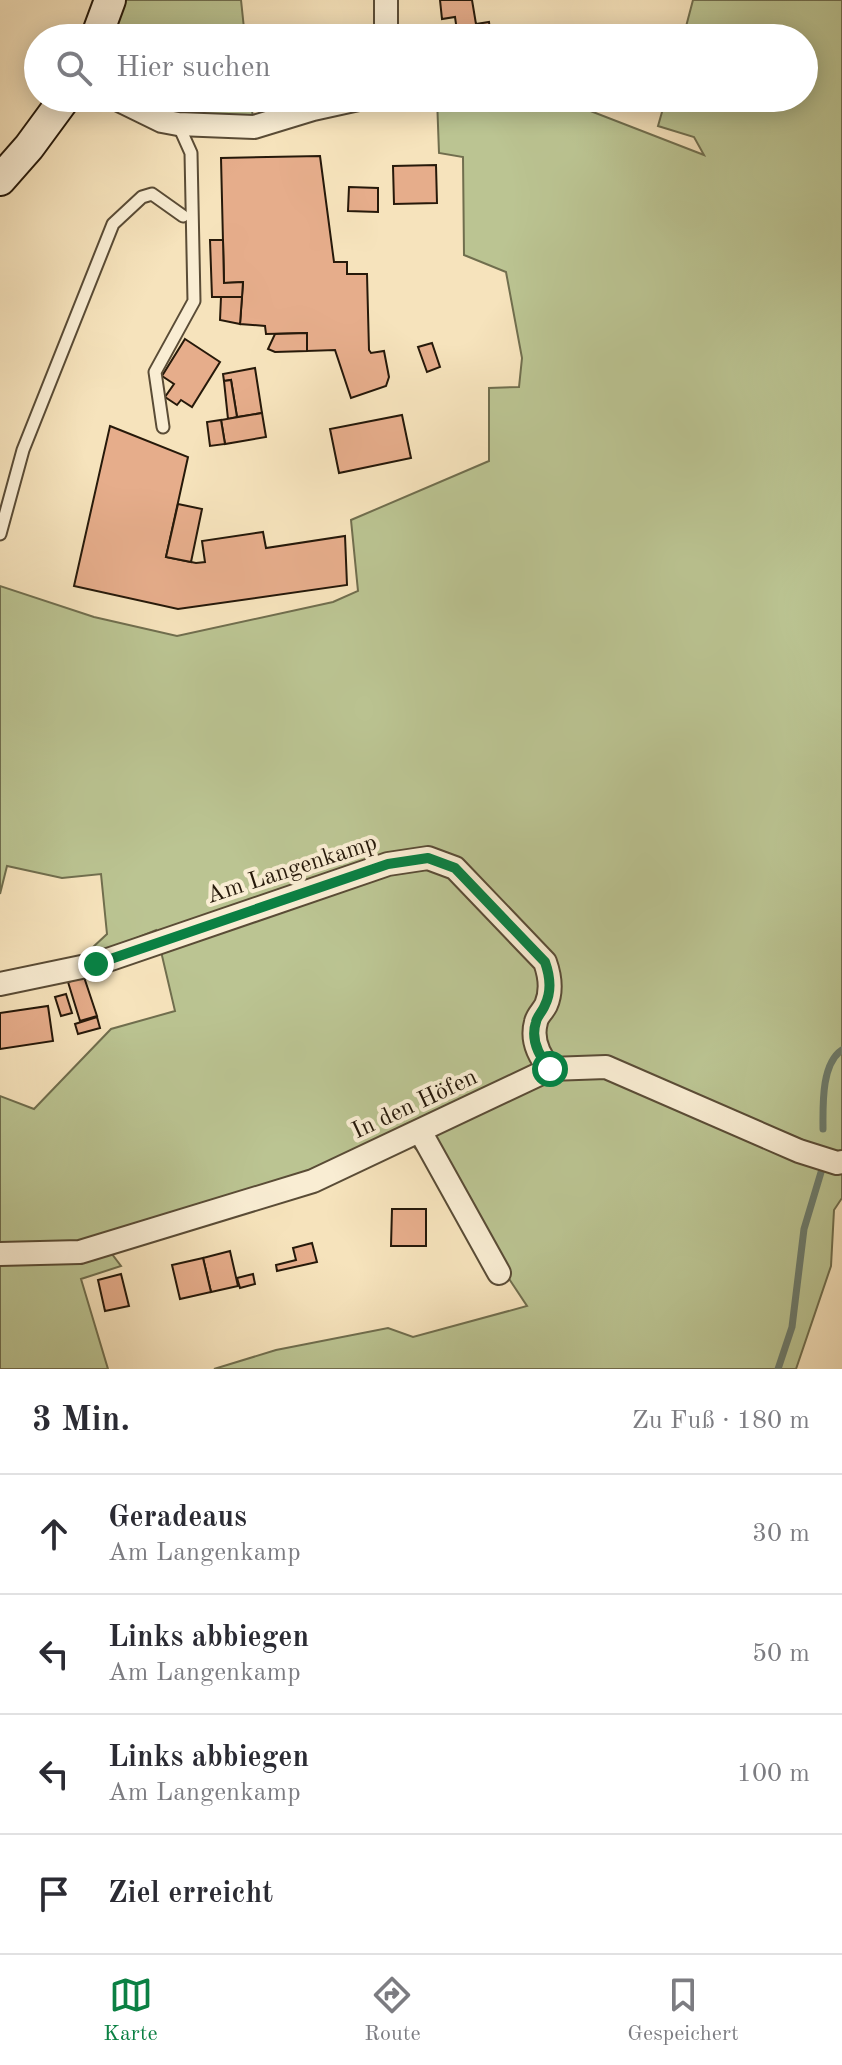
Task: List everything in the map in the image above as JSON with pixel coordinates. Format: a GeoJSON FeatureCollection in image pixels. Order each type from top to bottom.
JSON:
{"type":"FeatureCollection","features":[{"type":"Feature","properties":{"kind":"main road"},"geometry":{"type":"LineString","coordinates":[[101,24],[110,0]]}},
{"type":"Feature","properties":{"kind":"main road"},"geometry":{"type":"LineString","coordinates":[[0,180],[55,112]]}},
{"type":"Feature","properties":{"kind":"street"},"geometry":{"type":"LineString","coordinates":[[386,0],[386,24]]}},
{"type":"Feature","properties":{"kind":"street"},"geometry":{"type":"LineString","coordinates":[[144,112],[162,121],[178,124],[254,127],[303,112]]}},
{"type":"Feature","properties":{"kind":"street","name":"Am Langenkamp"},"geometry":{"type":"LineString","coordinates":[[0,984],[96,964],[388,864],[428,858],[455,868],[545,962],[551,978],[546,1004],[536,1020],[534,1037],[540,1057],[550,1069]]}},
{"type":"Feature","properties":{"kind":"street","name":"In den Höfen"},"geometry":{"type":"LineString","coordinates":[[0,1254],[80,1252],[313,1181],[550,1069],[606,1067],[799,1151],[842,1162]]}},
{"type":"Feature","properties":{"kind":"street"},"geometry":{"type":"LineString","coordinates":[[420,1131],[499,1273]]}},
{"type":"Feature","properties":{"kind":"lane"},"geometry":{"type":"LineString","coordinates":[[163,427],[155,372],[194,301],[191,153],[178,124]]}},
{"type":"Feature","properties":{"kind":"lane"},"geometry":{"type":"LineString","coordinates":[[0,534],[23,450],[113,224],[142,197],[152,194],[183,216]]}},
{"type":"Feature","properties":{"kind":"green space"},"geometry":{"type":"Polygon","coordinates":[[[125,0],[241,0],[244,24],[117,24],[125,0]]]}},
{"type":"Feature","properties":{"kind":"green space"},"geometry":{"type":"Polygon","coordinates":[[[693,0],[842,0],[842,1152],[836,1154],[701,1097],[842,1167],[842,1198],[834,1210],[831,1266],[796,1369],[214,1369],[276,1350],[388,1328],[413,1337],[527,1306],[443,1179],[399,1130],[307,1171],[106,1235],[112,1254],[121,1266],[81,1279],[108,1369],[0,1369],[0,1096],[34,1109],[111,1029],[175,1011],[156,930],[77,962],[107,934],[101,874],[62,878],[7,866],[0,894],[0,586],[94,617],[177,636],[333,602],[358,591],[351,520],[489,461],[489,388],[519,387],[522,358],[506,272],[464,255],[463,157],[439,153],[438,112],[593,112],[704,155],[694,137],[658,126],[662,112],[818,112],[818,24],[687,24],[693,0]]]}},
{"type":"Feature","properties":{"kind":"green space"},"geometry":{"type":"Polygon","coordinates":[[[202,112],[252,112],[253,121],[215,119],[202,112]]]}},
{"type":"Feature","properties":{"kind":"building"},"geometry":{"type":"Polygon","coordinates":[[[440,0],[472,0],[476,24],[456,24],[455,17],[442,19],[440,0]]]}},
{"type":"Feature","properties":{"kind":"building"},"geometry":{"type":"Polygon","coordinates":[[[320,156],[334,262],[347,262],[347,274],[367,274],[369,350],[371,353],[384,351],[389,377],[386,386],[351,398],[335,350],[307,351],[307,333],[266,334],[265,326],[240,324],[243,282],[224,283],[221,158],[320,156]]]}},
{"type":"Feature","properties":{"kind":"building"},"geometry":{"type":"Polygon","coordinates":[[[436,165],[437,203],[394,204],[393,166],[436,165]]]}},
{"type":"Feature","properties":{"kind":"building"},"geometry":{"type":"Polygon","coordinates":[[[349,187],[378,188],[378,212],[348,211],[349,187]]]}},
{"type":"Feature","properties":{"kind":"building"},"geometry":{"type":"Polygon","coordinates":[[[210,240],[223,240],[224,283],[243,282],[242,297],[212,297],[210,240]]]}},
{"type":"Feature","properties":{"kind":"building"},"geometry":{"type":"Polygon","coordinates":[[[221,297],[242,297],[240,324],[220,320],[221,297]]]}},
{"type":"Feature","properties":{"kind":"building"},"geometry":{"type":"Polygon","coordinates":[[[307,333],[307,351],[275,352],[268,349],[275,334],[307,333]]]}},
{"type":"Feature","properties":{"kind":"building"},"geometry":{"type":"Polygon","coordinates":[[[185,339],[220,362],[192,407],[181,400],[177,405],[165,397],[174,384],[162,376],[185,339]]]}},
{"type":"Feature","properties":{"kind":"building"},"geometry":{"type":"Polygon","coordinates":[[[432,343],[440,367],[427,372],[418,347],[432,343]]]}},
{"type":"Feature","properties":{"kind":"building"},"geometry":{"type":"Polygon","coordinates":[[[255,368],[262,413],[237,417],[231,380],[224,381],[223,374],[255,368]]]}},
{"type":"Feature","properties":{"kind":"building"},"geometry":{"type":"Polygon","coordinates":[[[231,380],[237,417],[228,419],[224,381],[231,380]]]}},
{"type":"Feature","properties":{"kind":"building"},"geometry":{"type":"Polygon","coordinates":[[[262,413],[266,437],[225,444],[221,420],[262,413]]]}},
{"type":"Feature","properties":{"kind":"building"},"geometry":{"type":"Polygon","coordinates":[[[402,415],[411,458],[339,473],[330,429],[402,415]]]}},
{"type":"Feature","properties":{"kind":"building"},"geometry":{"type":"Polygon","coordinates":[[[221,420],[225,444],[210,446],[207,422],[221,420]]]}},
{"type":"Feature","properties":{"kind":"building"},"geometry":{"type":"Polygon","coordinates":[[[110,426],[188,457],[166,557],[205,562],[202,541],[263,532],[266,548],[345,536],[347,585],[178,609],[74,586],[110,426]]]}},
{"type":"Feature","properties":{"kind":"building"},"geometry":{"type":"Polygon","coordinates":[[[178,504],[202,509],[191,562],[166,557],[178,504]]]}},
{"type":"Feature","properties":{"kind":"building"},"geometry":{"type":"Polygon","coordinates":[[[84,977],[97,1016],[80,1021],[68,982],[84,977]]]}},
{"type":"Feature","properties":{"kind":"building"},"geometry":{"type":"Polygon","coordinates":[[[66,994],[72,1013],[61,1016],[55,997],[66,994]]]}},
{"type":"Feature","properties":{"kind":"building"},"geometry":{"type":"Polygon","coordinates":[[[48,1006],[53,1041],[0,1049],[0,1013],[48,1006]]]}},
{"type":"Feature","properties":{"kind":"building"},"geometry":{"type":"Polygon","coordinates":[[[97,1017],[100,1028],[78,1034],[75,1024],[97,1017]]]}},
{"type":"Feature","properties":{"kind":"building"},"geometry":{"type":"Polygon","coordinates":[[[392,1209],[426,1209],[426,1246],[391,1246],[392,1209]]]}},
{"type":"Feature","properties":{"kind":"building"},"geometry":{"type":"Polygon","coordinates":[[[312,1243],[317,1262],[277,1271],[276,1265],[296,1260],[293,1248],[312,1243]]]}},
{"type":"Feature","properties":{"kind":"building"},"geometry":{"type":"Polygon","coordinates":[[[230,1251],[238,1286],[211,1292],[203,1258],[230,1251]]]}},
{"type":"Feature","properties":{"kind":"building"},"geometry":{"type":"Polygon","coordinates":[[[203,1258],[211,1292],[180,1299],[172,1265],[203,1258]]]}},
{"type":"Feature","properties":{"kind":"building"},"geometry":{"type":"Polygon","coordinates":[[[121,1274],[129,1306],[105,1311],[98,1280],[121,1274]]]}},
{"type":"Feature","properties":{"kind":"building"},"geometry":{"type":"Polygon","coordinates":[[[253,1274],[255,1284],[240,1288],[237,1278],[253,1274]]]}},
{"type":"Feature","properties":{"kind":"waterway"},"geometry":{"type":"LineString","coordinates":[[823,1129],[827,1075],[835,1056],[842,1050]]}},
{"type":"Feature","properties":{"kind":"waterway"},"geometry":{"type":"LineString","coordinates":[[778,1369],[792,1327],[804,1229],[822,1169]]}},
{"type":"Feature","properties":{"kind":"route"},"geometry":{"type":"LineString","coordinates":[[96,964],[388,864],[428,858],[455,868],[545,962],[551,978],[546,1004],[536,1020],[534,1037],[540,1057],[550,1069]]}}]}
